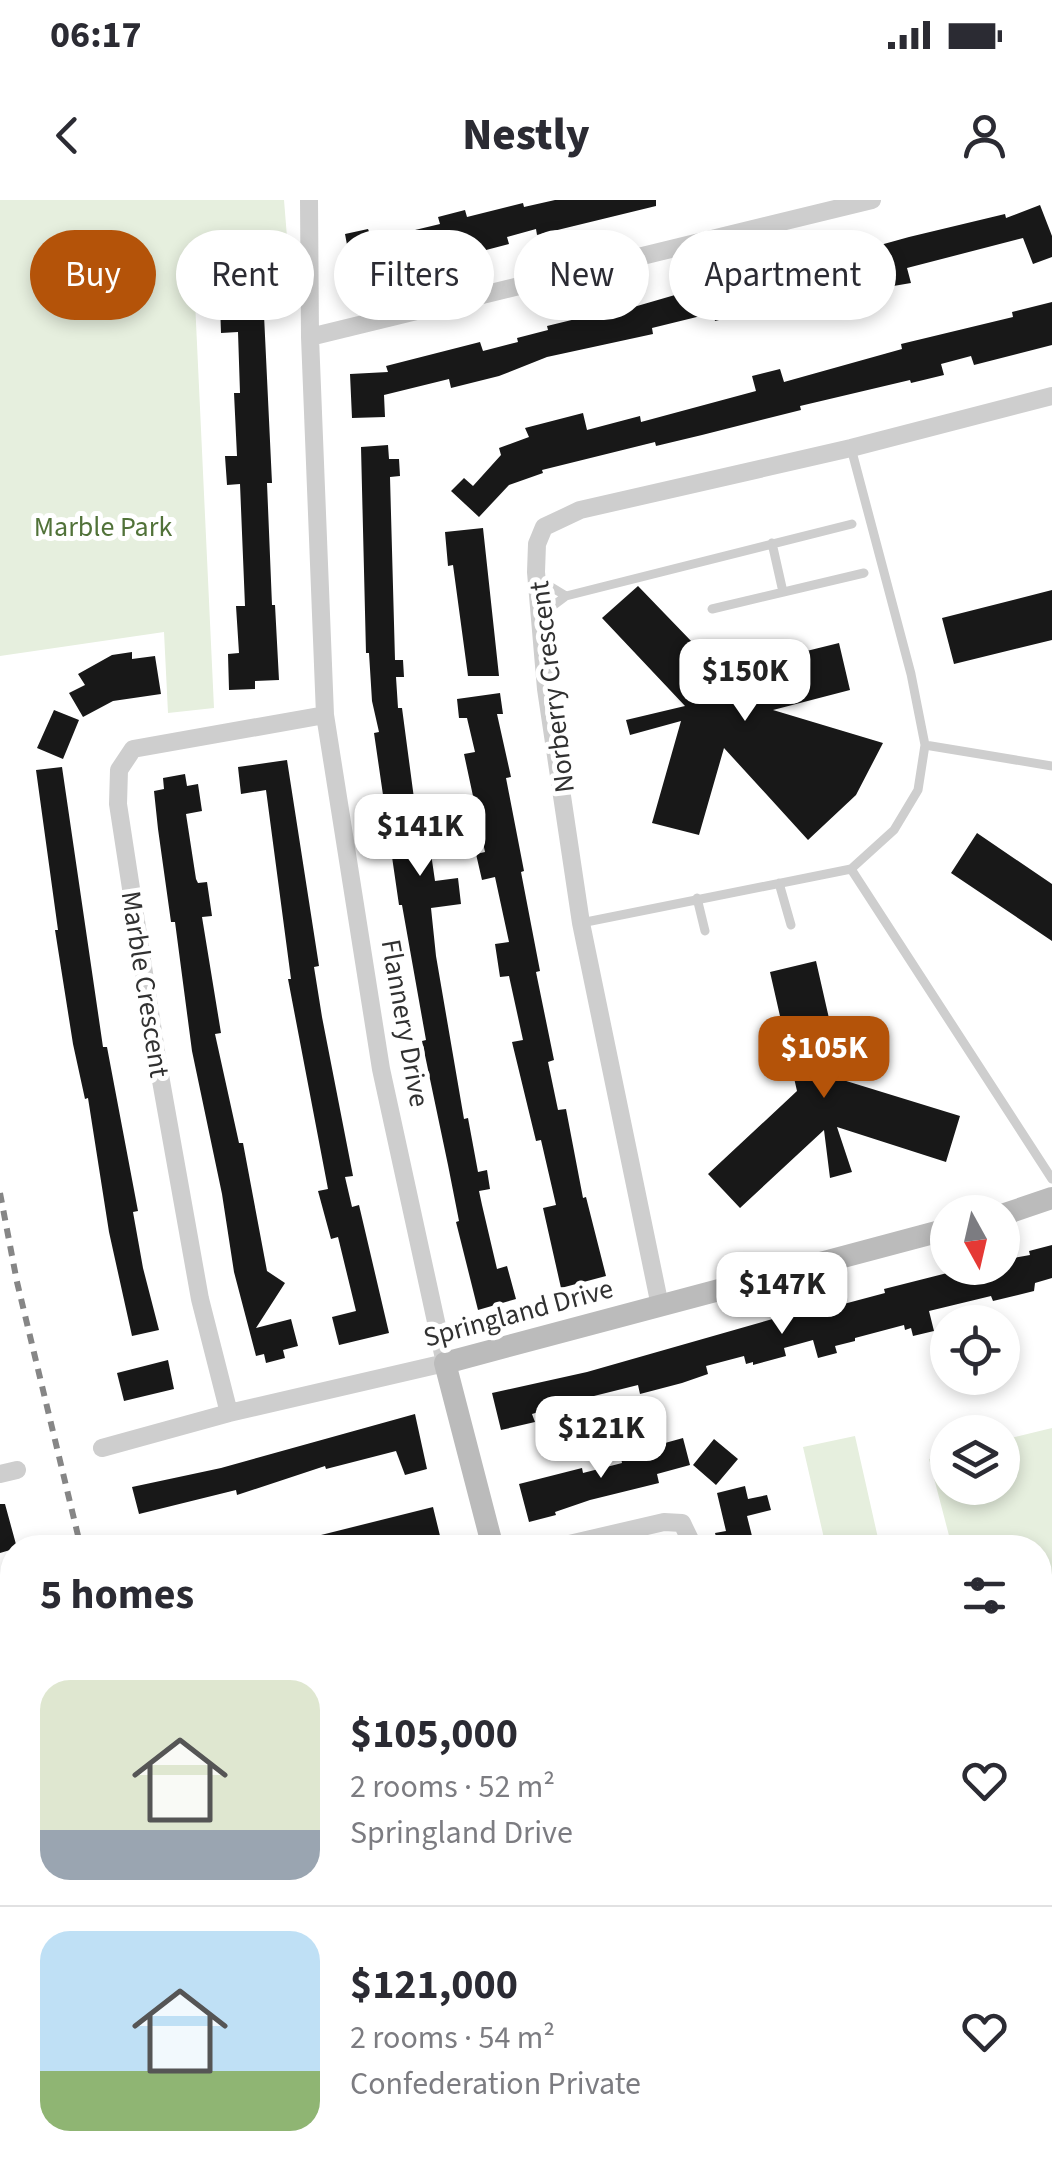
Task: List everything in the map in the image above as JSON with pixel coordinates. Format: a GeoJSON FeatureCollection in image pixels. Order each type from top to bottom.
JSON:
{"type":"FeatureCollection","features":[{"type":"Feature","properties":{"kind":"street","name":"Flannery Drive"},"geometry":{"type":"LineString","coordinates":[[308,200],[325,715],[381,1069],[445,1363],[490,1535]]}},
{"type":"Feature","properties":{"kind":"street"},"geometry":{"type":"LineString","coordinates":[[310,337],[872,200]]}},
{"type":"Feature","properties":{"kind":"street","name":"Norberry Crescent"},"geometry":{"type":"LineString","coordinates":[[660,1306],[581,922],[546,689],[537,578],[537,544],[544,527],[580,510],[851,448],[1052,396]]}},
{"type":"Feature","properties":{"kind":"street","name":"Marble Crescent"},"geometry":{"type":"LineString","coordinates":[[230,1413],[200,1299],[158,1064],[118,804],[119,770],[133,749],[325,715]]}},
{"type":"Feature","properties":{"kind":"street"},"geometry":{"type":"LineString","coordinates":[[1020,1208],[1052,1198]]}},
{"type":"Feature","properties":{"kind":"street","name":"Springland Drive"},"geometry":{"type":"LineString","coordinates":[[102,1448],[230,1413],[445,1363],[930,1233]]}},
{"type":"Feature","properties":{"kind":"street"},"geometry":{"type":"LineString","coordinates":[[608,1535],[664,1522],[682,1522],[688,1535]]}},
{"type":"Feature","properties":{"kind":"lane"},"geometry":{"type":"LineString","coordinates":[[581,922],[851,869],[894,830],[918,790],[925,744],[911,674],[851,448]]}},
{"type":"Feature","properties":{"kind":"lane"},"geometry":{"type":"LineString","coordinates":[[540,616],[566,596],[852,524]]}},
{"type":"Feature","properties":{"kind":"lane"},"geometry":{"type":"LineString","coordinates":[[772,543],[783,592]]}},
{"type":"Feature","properties":{"kind":"lane"},"geometry":{"type":"LineString","coordinates":[[712,609],[864,573]]}},
{"type":"Feature","properties":{"kind":"lane"},"geometry":{"type":"LineString","coordinates":[[537,578],[566,596]]}},
{"type":"Feature","properties":{"kind":"lane"},"geometry":{"type":"LineString","coordinates":[[925,744],[1052,766]]}},
{"type":"Feature","properties":{"kind":"lane"},"geometry":{"type":"LineString","coordinates":[[851,869],[1052,1179]]}},
{"type":"Feature","properties":{"kind":"lane"},"geometry":{"type":"LineString","coordinates":[[779,883],[790,926]]}},
{"type":"Feature","properties":{"kind":"lane"},"geometry":{"type":"LineString","coordinates":[[697,898],[705,931]]}},
{"type":"Feature","properties":{"kind":"green space","name":"Marble Park"},"geometry":{"type":"Polygon","coordinates":[[[0,200],[284,200],[286,230],[176,230],[176,320],[196,320],[214,708],[168,713],[164,632],[0,656],[0,200]]]}},
{"type":"Feature","properties":{"kind":"green space"},"geometry":{"type":"Polygon","coordinates":[[[1052,1428],[1052,1535],[949,1535],[941,1505],[1020,1505],[1020,1436],[1052,1428]]]}},
{"type":"Feature","properties":{"kind":"green space"},"geometry":{"type":"Polygon","coordinates":[[[855,1436],[877,1535],[823,1535],[803,1447],[855,1436]]]}},
{"type":"Feature","properties":{"kind":"building"},"geometry":{"type":"Polygon","coordinates":[[[555,200],[656,200],[656,206],[558,230],[514,230],[514,235],[507,237],[509,244],[494,248],[494,230],[415,230],[440,224],[438,217],[465,210],[467,217],[523,203],[524,207],[555,200]]]}},
{"type":"Feature","properties":{"kind":"building"},"geometry":{"type":"Polygon","coordinates":[[[1040,205],[1052,236],[1052,257],[1033,264],[1023,238],[907,268],[911,283],[896,286],[896,241],[1005,214],[1006,218],[1040,205]]]}},
{"type":"Feature","properties":{"kind":"building"},"geometry":{"type":"Polygon","coordinates":[[[669,297],[669,320],[685,320],[652,328],[653,334],[547,357],[499,376],[451,388],[449,379],[384,395],[385,417],[352,418],[350,374],[388,372],[386,366],[480,342],[483,351],[518,342],[517,338],[572,320],[649,320],[649,303],[669,297]]]}},
{"type":"Feature","properties":{"kind":"building"},"geometry":{"type":"Polygon","coordinates":[[[1052,302],[1052,345],[974,365],[971,356],[941,364],[944,375],[542,470],[543,473],[509,485],[479,517],[451,491],[464,478],[473,486],[501,455],[499,448],[529,437],[525,428],[583,413],[587,430],[640,416],[641,422],[756,391],[752,376],[780,369],[784,382],[902,349],[901,344],[1013,317],[1012,312],[1052,302]]]}},
{"type":"Feature","properties":{"kind":"building"},"geometry":{"type":"Polygon","coordinates":[[[221,320],[264,320],[272,483],[267,483],[272,605],[279,680],[255,681],[255,689],[229,690],[228,654],[239,653],[236,606],[245,606],[240,484],[227,485],[225,456],[237,456],[234,393],[240,393],[238,332],[221,333],[221,320]]]}},
{"type":"Feature","properties":{"kind":"building"},"geometry":{"type":"Polygon","coordinates":[[[388,445],[389,459],[399,459],[400,476],[390,477],[395,660],[403,660],[404,677],[396,677],[398,708],[402,708],[417,821],[426,819],[435,881],[458,878],[461,904],[431,908],[436,956],[464,1119],[468,1118],[478,1172],[487,1170],[490,1189],[479,1191],[482,1205],[497,1269],[507,1266],[516,1299],[478,1310],[456,1222],[459,1221],[422,1041],[426,1040],[399,905],[374,733],[379,732],[366,653],[361,447],[388,445]]]}},
{"type":"Feature","properties":{"kind":"building"},"geometry":{"type":"Polygon","coordinates":[[[483,528],[499,676],[468,676],[453,565],[448,566],[445,532],[483,528]]]}},
{"type":"Feature","properties":{"kind":"building"},"geometry":{"type":"Polygon","coordinates":[[[638,586],[721,672],[839,643],[850,690],[773,710],[883,743],[856,795],[808,840],[724,748],[699,835],[652,823],[681,721],[630,735],[626,720],[685,706],[602,618],[638,586]]]}},
{"type":"Feature","properties":{"kind":"building"},"geometry":{"type":"Polygon","coordinates":[[[1052,590],[1052,640],[954,664],[942,618],[1052,590]]]}},
{"type":"Feature","properties":{"kind":"building"},"geometry":{"type":"Polygon","coordinates":[[[132,652],[132,659],[155,656],[161,694],[113,701],[83,717],[69,693],[85,685],[78,674],[112,655],[132,652]]]}},
{"type":"Feature","properties":{"kind":"building"},"geometry":{"type":"Polygon","coordinates":[[[500,693],[503,714],[497,714],[511,777],[506,778],[554,1060],[548,1062],[558,1110],[566,1109],[583,1198],[586,1197],[606,1276],[561,1288],[543,1208],[556,1205],[512,1042],[523,1040],[509,976],[500,977],[495,944],[509,942],[495,877],[482,880],[476,854],[485,852],[464,754],[475,752],[467,718],[459,718],[457,699],[500,693]]]}},
{"type":"Feature","properties":{"kind":"building"},"geometry":{"type":"Polygon","coordinates":[[[54,710],[79,720],[63,759],[37,748],[54,710]]]}},
{"type":"Feature","properties":{"kind":"building"},"geometry":{"type":"Polygon","coordinates":[[[287,760],[319,966],[314,967],[353,1176],[345,1177],[352,1207],[359,1205],[389,1333],[339,1345],[332,1317],[356,1311],[338,1237],[331,1239],[318,1191],[328,1189],[288,979],[266,790],[241,794],[238,767],[287,760]]]}},
{"type":"Feature","properties":{"kind":"building"},"geometry":{"type":"Polygon","coordinates":[[[62,767],[103,1047],[107,1047],[138,1211],[133,1212],[143,1268],[159,1330],[132,1336],[109,1232],[88,1098],[85,1099],[73,1044],[55,930],[36,770],[62,767]]]}},
{"type":"Feature","properties":{"kind":"building"},"geometry":{"type":"Polygon","coordinates":[[[185,774],[187,786],[198,784],[202,811],[186,814],[196,879],[198,883],[207,882],[212,916],[202,917],[221,1033],[215,1034],[239,1143],[243,1143],[267,1271],[285,1283],[256,1328],[291,1319],[298,1346],[283,1350],[285,1358],[266,1363],[264,1354],[256,1356],[234,1272],[192,1051],[158,829],[154,791],[164,789],[163,778],[185,774]]]}},
{"type":"Feature","properties":{"kind":"building"},"geometry":{"type":"Polygon","coordinates":[[[977,833],[1052,884],[1052,941],[951,873],[977,833]]]}},
{"type":"Feature","properties":{"kind":"building"},"geometry":{"type":"Polygon","coordinates":[[[816,961],[843,1080],[960,1116],[946,1162],[837,1127],[852,1172],[830,1178],[824,1130],[740,1208],[708,1174],[797,1091],[770,972],[816,961]]]}},
{"type":"Feature","properties":{"kind":"building"},"geometry":{"type":"Polygon","coordinates":[[[1052,1245],[1052,1278],[1035,1283],[1034,1291],[993,1301],[991,1296],[954,1305],[930,1305],[930,1332],[913,1336],[911,1328],[905,1330],[904,1325],[855,1338],[835,1346],[837,1353],[818,1358],[813,1340],[784,1348],[786,1356],[753,1365],[746,1364],[744,1356],[706,1366],[708,1374],[682,1383],[640,1394],[638,1385],[586,1398],[532,1414],[535,1422],[501,1430],[492,1393],[587,1372],[776,1318],[777,1321],[885,1293],[884,1289],[930,1277],[930,1285],[1020,1285],[1020,1257],[1030,1255],[1029,1251],[1052,1245]]]}},
{"type":"Feature","properties":{"kind":"building"},"geometry":{"type":"Polygon","coordinates":[[[168,1360],[174,1389],[124,1401],[117,1373],[168,1360]]]}},
{"type":"Feature","properties":{"kind":"building"},"geometry":{"type":"Polygon","coordinates":[[[415,1414],[427,1469],[405,1475],[396,1451],[326,1469],[325,1466],[237,1495],[236,1490],[139,1514],[132,1487],[221,1468],[415,1414]]]}},
{"type":"Feature","properties":{"kind":"building"},"geometry":{"type":"Polygon","coordinates":[[[683,1438],[690,1465],[657,1474],[659,1483],[590,1500],[529,1522],[519,1484],[582,1468],[583,1473],[622,1463],[621,1458],[683,1438]]]}},
{"type":"Feature","properties":{"kind":"building"},"geometry":{"type":"Polygon","coordinates":[[[714,1439],[738,1459],[716,1485],[693,1465],[714,1439]]]}},
{"type":"Feature","properties":{"kind":"building"},"geometry":{"type":"Polygon","coordinates":[[[745,1486],[748,1499],[767,1495],[771,1510],[747,1516],[752,1535],[716,1535],[726,1531],[717,1493],[745,1486]]]}},
{"type":"Feature","properties":{"kind":"building"},"geometry":{"type":"Polygon","coordinates":[[[0,1504],[5,1504],[13,1535],[0,1535],[0,1504]]]}},
{"type":"Feature","properties":{"kind":"building"},"geometry":{"type":"Polygon","coordinates":[[[433,1507],[440,1535],[321,1535],[433,1507]]]}},
{"type":"Feature","properties":{"kind":"railway"},"geometry":{"type":"LineString","coordinates":[[0,1193],[17,1282],[78,1535]]}}]}
